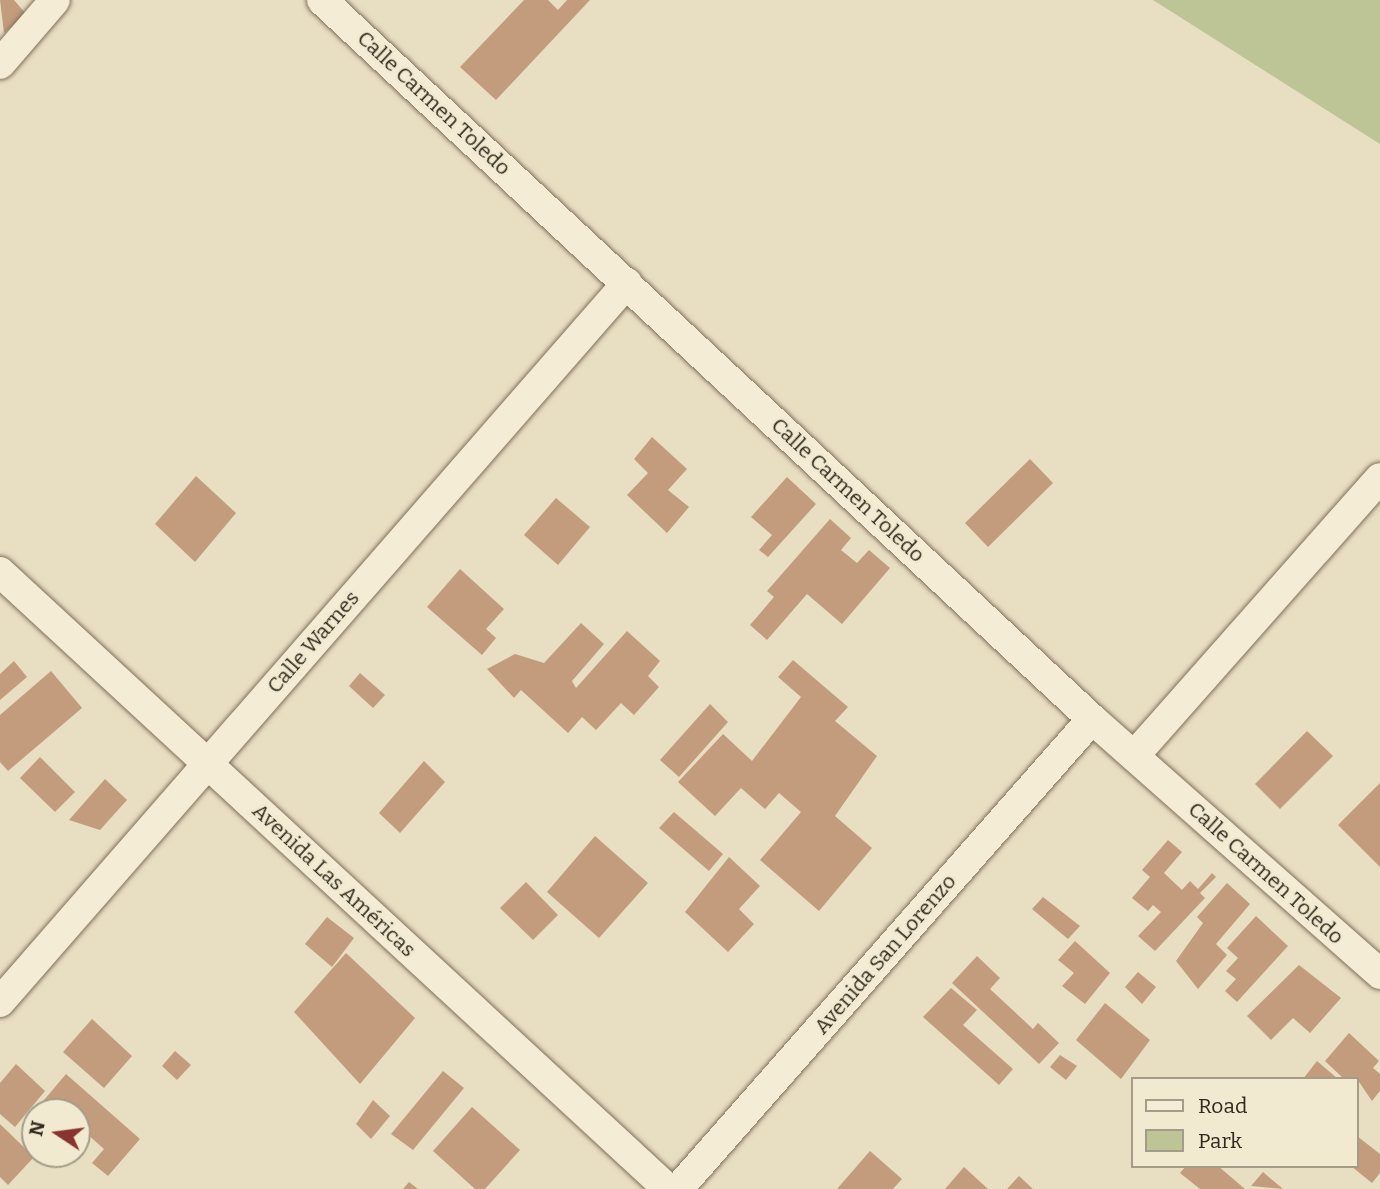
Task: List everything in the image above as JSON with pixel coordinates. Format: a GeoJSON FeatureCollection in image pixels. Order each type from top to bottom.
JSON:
{"type":"FeatureCollection","features":[{"type":"Feature","properties":{"kind":"street"},"geometry":{"type":"LineString","coordinates":[[0,64],[55,0]]}},
{"type":"Feature","properties":{"kind":"street","name":"Calle Carmen Toledo"},"geometry":{"type":"LineString","coordinates":[[322,0],[1093,719],[1380,974]]}},
{"type":"Feature","properties":{"kind":"street","name":"Calle Warnes"},"geometry":{"type":"LineString","coordinates":[[0,1003],[627,283]]}},
{"type":"Feature","properties":{"kind":"street"},"geometry":{"type":"LineString","coordinates":[[1134,756],[1380,478]]}},
{"type":"Feature","properties":{"kind":"street","name":"Avenida Las Américas"},"geometry":{"type":"LineString","coordinates":[[0,572],[668,1189]]}},
{"type":"Feature","properties":{"kind":"street","name":"Avenida San Lorenzo"},"geometry":{"type":"LineString","coordinates":[[678,1189],[1093,719]]}},
{"type":"Feature","properties":{"kind":"green space"},"geometry":{"type":"Polygon","coordinates":[[[1153,0],[1380,0],[1380,144],[1153,0]]]}},
{"type":"Feature","properties":{"kind":"building"},"geometry":{"type":"Polygon","coordinates":[[[0,0],[14,0],[26,14],[4,33],[0,0]]]}},
{"type":"Feature","properties":{"kind":"building"},"geometry":{"type":"Polygon","coordinates":[[[524,0],[548,0],[558,10],[567,0],[590,0],[496,100],[460,67],[524,0]]]}},
{"type":"Feature","properties":{"kind":"building"},"geometry":{"type":"Polygon","coordinates":[[[652,437],[687,469],[668,490],[689,507],[667,533],[627,495],[648,473],[634,459],[652,437]]]}},
{"type":"Feature","properties":{"kind":"building"},"geometry":{"type":"Polygon","coordinates":[[[1030,459],[1053,483],[988,547],[965,523],[1030,459]]]}},
{"type":"Feature","properties":{"kind":"building"},"geometry":{"type":"Polygon","coordinates":[[[196,476],[236,513],[195,562],[155,524],[196,476]]]}},
{"type":"Feature","properties":{"kind":"building"},"geometry":{"type":"Polygon","coordinates":[[[787,477],[816,504],[768,557],[759,550],[772,535],[751,517],[787,477]]]}},
{"type":"Feature","properties":{"kind":"building"},"geometry":{"type":"Polygon","coordinates":[[[556,498],[590,527],[558,565],[524,535],[556,498]]]}},
{"type":"Feature","properties":{"kind":"building"},"geometry":{"type":"Polygon","coordinates":[[[830,519],[851,538],[841,550],[857,563],[869,550],[890,568],[842,624],[807,594],[767,640],[750,625],[774,597],[767,591],[830,519]]]}},
{"type":"Feature","properties":{"kind":"building"},"geometry":{"type":"Polygon","coordinates":[[[460,569],[504,609],[486,629],[496,638],[482,655],[427,607],[460,569]]]}},
{"type":"Feature","properties":{"kind":"building"},"geometry":{"type":"Polygon","coordinates":[[[581,623],[604,644],[572,681],[576,688],[627,631],[660,661],[648,676],[659,687],[634,715],[621,703],[596,730],[582,717],[568,733],[521,690],[514,698],[487,669],[515,654],[544,663],[581,623]]]}},
{"type":"Feature","properties":{"kind":"building"},"geometry":{"type":"Polygon","coordinates":[[[793,660],[848,707],[835,721],[877,756],[835,816],[872,848],[819,911],[760,860],[801,812],[779,793],[765,809],[741,788],[715,816],[678,782],[723,734],[752,761],[801,697],[778,677],[793,660]]]}},
{"type":"Feature","properties":{"kind":"building"},"geometry":{"type":"Polygon","coordinates":[[[14,661],[27,677],[0,700],[0,674],[14,661]]]}},
{"type":"Feature","properties":{"kind":"building"},"geometry":{"type":"Polygon","coordinates":[[[51,671],[82,708],[8,771],[0,762],[0,715],[51,671]]]}},
{"type":"Feature","properties":{"kind":"building"},"geometry":{"type":"Polygon","coordinates":[[[360,673],[385,695],[373,708],[349,686],[360,673]]]}},
{"type":"Feature","properties":{"kind":"building"},"geometry":{"type":"Polygon","coordinates":[[[710,704],[728,722],[679,777],[660,760],[710,704]]]}},
{"type":"Feature","properties":{"kind":"building"},"geometry":{"type":"Polygon","coordinates":[[[1307,731],[1333,756],[1280,809],[1255,784],[1307,731]]]}},
{"type":"Feature","properties":{"kind":"building"},"geometry":{"type":"Polygon","coordinates":[[[40,757],[75,792],[55,812],[20,778],[40,757]]]}},
{"type":"Feature","properties":{"kind":"building"},"geometry":{"type":"Polygon","coordinates":[[[424,761],[445,782],[400,833],[379,813],[424,761]]]}},
{"type":"Feature","properties":{"kind":"building"},"geometry":{"type":"Polygon","coordinates":[[[105,779],[127,800],[100,830],[69,820],[105,779]]]}},
{"type":"Feature","properties":{"kind":"building"},"geometry":{"type":"Polygon","coordinates":[[[1380,783],[1380,867],[1338,825],[1380,783]]]}},
{"type":"Feature","properties":{"kind":"building"},"geometry":{"type":"Polygon","coordinates":[[[674,812],[723,854],[709,871],[659,828],[674,812]]]}},
{"type":"Feature","properties":{"kind":"building"},"geometry":{"type":"Polygon","coordinates":[[[595,836],[648,883],[599,938],[547,892],[595,836]]]}},
{"type":"Feature","properties":{"kind":"building"},"geometry":{"type":"Polygon","coordinates":[[[1168,840],[1182,852],[1164,873],[1182,890],[1190,881],[1198,889],[1212,873],[1216,877],[1200,893],[1205,898],[1155,951],[1138,936],[1161,912],[1153,905],[1148,911],[1132,898],[1150,877],[1142,870],[1168,840]]]}},
{"type":"Feature","properties":{"kind":"building"},"geometry":{"type":"Polygon","coordinates":[[[729,857],[760,886],[739,909],[754,924],[728,952],[685,912],[729,857]]]}},
{"type":"Feature","properties":{"kind":"building"},"geometry":{"type":"Polygon","coordinates":[[[526,882],[558,915],[533,940],[500,908],[526,882]]]}},
{"type":"Feature","properties":{"kind":"building"},"geometry":{"type":"Polygon","coordinates":[[[1227,883],[1250,904],[1216,944],[1227,955],[1198,989],[1176,961],[1203,923],[1197,917],[1227,883]]]}},
{"type":"Feature","properties":{"kind":"building"},"geometry":{"type":"Polygon","coordinates":[[[1043,897],[1080,926],[1068,939],[1032,909],[1043,897]]]}},
{"type":"Feature","properties":{"kind":"building"},"geometry":{"type":"Polygon","coordinates":[[[1256,916],[1288,946],[1237,1002],[1225,991],[1236,979],[1226,971],[1238,958],[1227,948],[1256,916]]]}},
{"type":"Feature","properties":{"kind":"building"},"geometry":{"type":"Polygon","coordinates":[[[327,917],[354,938],[332,967],[305,944],[327,917]]]}},
{"type":"Feature","properties":{"kind":"building"},"geometry":{"type":"Polygon","coordinates":[[[1075,941],[1110,973],[1085,1004],[1062,986],[1074,973],[1058,960],[1075,941]]]}},
{"type":"Feature","properties":{"kind":"building"},"geometry":{"type":"Polygon","coordinates":[[[346,953],[415,1018],[360,1084],[294,1012],[346,953]]]}},
{"type":"Feature","properties":{"kind":"building"},"geometry":{"type":"Polygon","coordinates":[[[977,956],[1000,978],[990,989],[1033,1029],[1038,1023],[1059,1043],[1039,1064],[952,983],[977,956]]]}},
{"type":"Feature","properties":{"kind":"building"},"geometry":{"type":"Polygon","coordinates":[[[1299,965],[1341,998],[1310,1033],[1293,1018],[1271,1040],[1247,1016],[1299,965]]]}},
{"type":"Feature","properties":{"kind":"building"},"geometry":{"type":"Polygon","coordinates":[[[1138,972],[1156,987],[1142,1004],[1125,987],[1138,972]]]}},
{"type":"Feature","properties":{"kind":"building"},"geometry":{"type":"Polygon","coordinates":[[[951,988],[977,1010],[963,1025],[1013,1069],[999,1085],[923,1017],[951,988]]]}},
{"type":"Feature","properties":{"kind":"building"},"geometry":{"type":"Polygon","coordinates":[[[1105,1003],[1150,1040],[1121,1079],[1076,1040],[1105,1003]]]}},
{"type":"Feature","properties":{"kind":"building"},"geometry":{"type":"Polygon","coordinates":[[[92,1019],[132,1056],[104,1088],[63,1052],[92,1019]]]}},
{"type":"Feature","properties":{"kind":"building"},"geometry":{"type":"Polygon","coordinates":[[[1349,1033],[1379,1061],[1373,1068],[1380,1074],[1380,1091],[1372,1101],[1359,1082],[1359,1077],[1342,1077],[1325,1061],[1349,1033]]]}},
{"type":"Feature","properties":{"kind":"building"},"geometry":{"type":"Polygon","coordinates":[[[175,1051],[191,1065],[177,1080],[162,1066],[175,1051]]]}},
{"type":"Feature","properties":{"kind":"building"},"geometry":{"type":"Polygon","coordinates":[[[1060,1055],[1077,1066],[1066,1080],[1050,1067],[1060,1055]]]}},
{"type":"Feature","properties":{"kind":"building"},"geometry":{"type":"Polygon","coordinates":[[[1317,1061],[1336,1077],[1305,1077],[1317,1061]]]}},
{"type":"Feature","properties":{"kind":"building"},"geometry":{"type":"Polygon","coordinates":[[[16,1064],[45,1091],[39,1098],[21,1098],[21,1120],[15,1127],[0,1114],[0,1083],[16,1064]]]}},
{"type":"Feature","properties":{"kind":"building"},"geometry":{"type":"Polygon","coordinates":[[[443,1071],[464,1088],[413,1150],[391,1134],[443,1071]]]}},
{"type":"Feature","properties":{"kind":"building"},"geometry":{"type":"Polygon","coordinates":[[[66,1074],[140,1139],[108,1176],[92,1163],[104,1149],[91,1137],[91,1098],[46,1098],[66,1074]]]}},
{"type":"Feature","properties":{"kind":"building"},"geometry":{"type":"Polygon","coordinates":[[[373,1100],[390,1116],[371,1139],[356,1124],[373,1100]]]}},
{"type":"Feature","properties":{"kind":"building"},"geometry":{"type":"Polygon","coordinates":[[[472,1107],[520,1150],[485,1189],[475,1189],[433,1151],[472,1107]]]}},
{"type":"Feature","properties":{"kind":"building"},"geometry":{"type":"Polygon","coordinates":[[[0,1124],[21,1144],[21,1168],[24,1168],[8,1185],[0,1177],[0,1124]]]}},
{"type":"Feature","properties":{"kind":"building"},"geometry":{"type":"Polygon","coordinates":[[[1359,1138],[1380,1154],[1380,1173],[1372,1183],[1353,1168],[1359,1168],[1359,1138]]]}},
{"type":"Feature","properties":{"kind":"building"},"geometry":{"type":"Polygon","coordinates":[[[870,1151],[902,1179],[893,1189],[837,1189],[870,1151]]]}},
{"type":"Feature","properties":{"kind":"building"},"geometry":{"type":"Polygon","coordinates":[[[964,1167],[988,1189],[945,1189],[964,1167]]]}},
{"type":"Feature","properties":{"kind":"building"},"geometry":{"type":"Polygon","coordinates":[[[1184,1168],[1220,1168],[1245,1189],[1200,1189],[1180,1173],[1184,1168]]]}},
{"type":"Feature","properties":{"kind":"building"},"geometry":{"type":"Polygon","coordinates":[[[1263,1172],[1283,1189],[1251,1186],[1263,1172]]]}},
{"type":"Feature","properties":{"kind":"building"},"geometry":{"type":"Polygon","coordinates":[[[1019,1176],[1033,1189],[1007,1189],[1019,1176]]]}},
{"type":"Feature","properties":{"kind":"building"},"geometry":{"type":"Polygon","coordinates":[[[409,1182],[418,1189],[403,1189],[409,1182]]]}}]}
